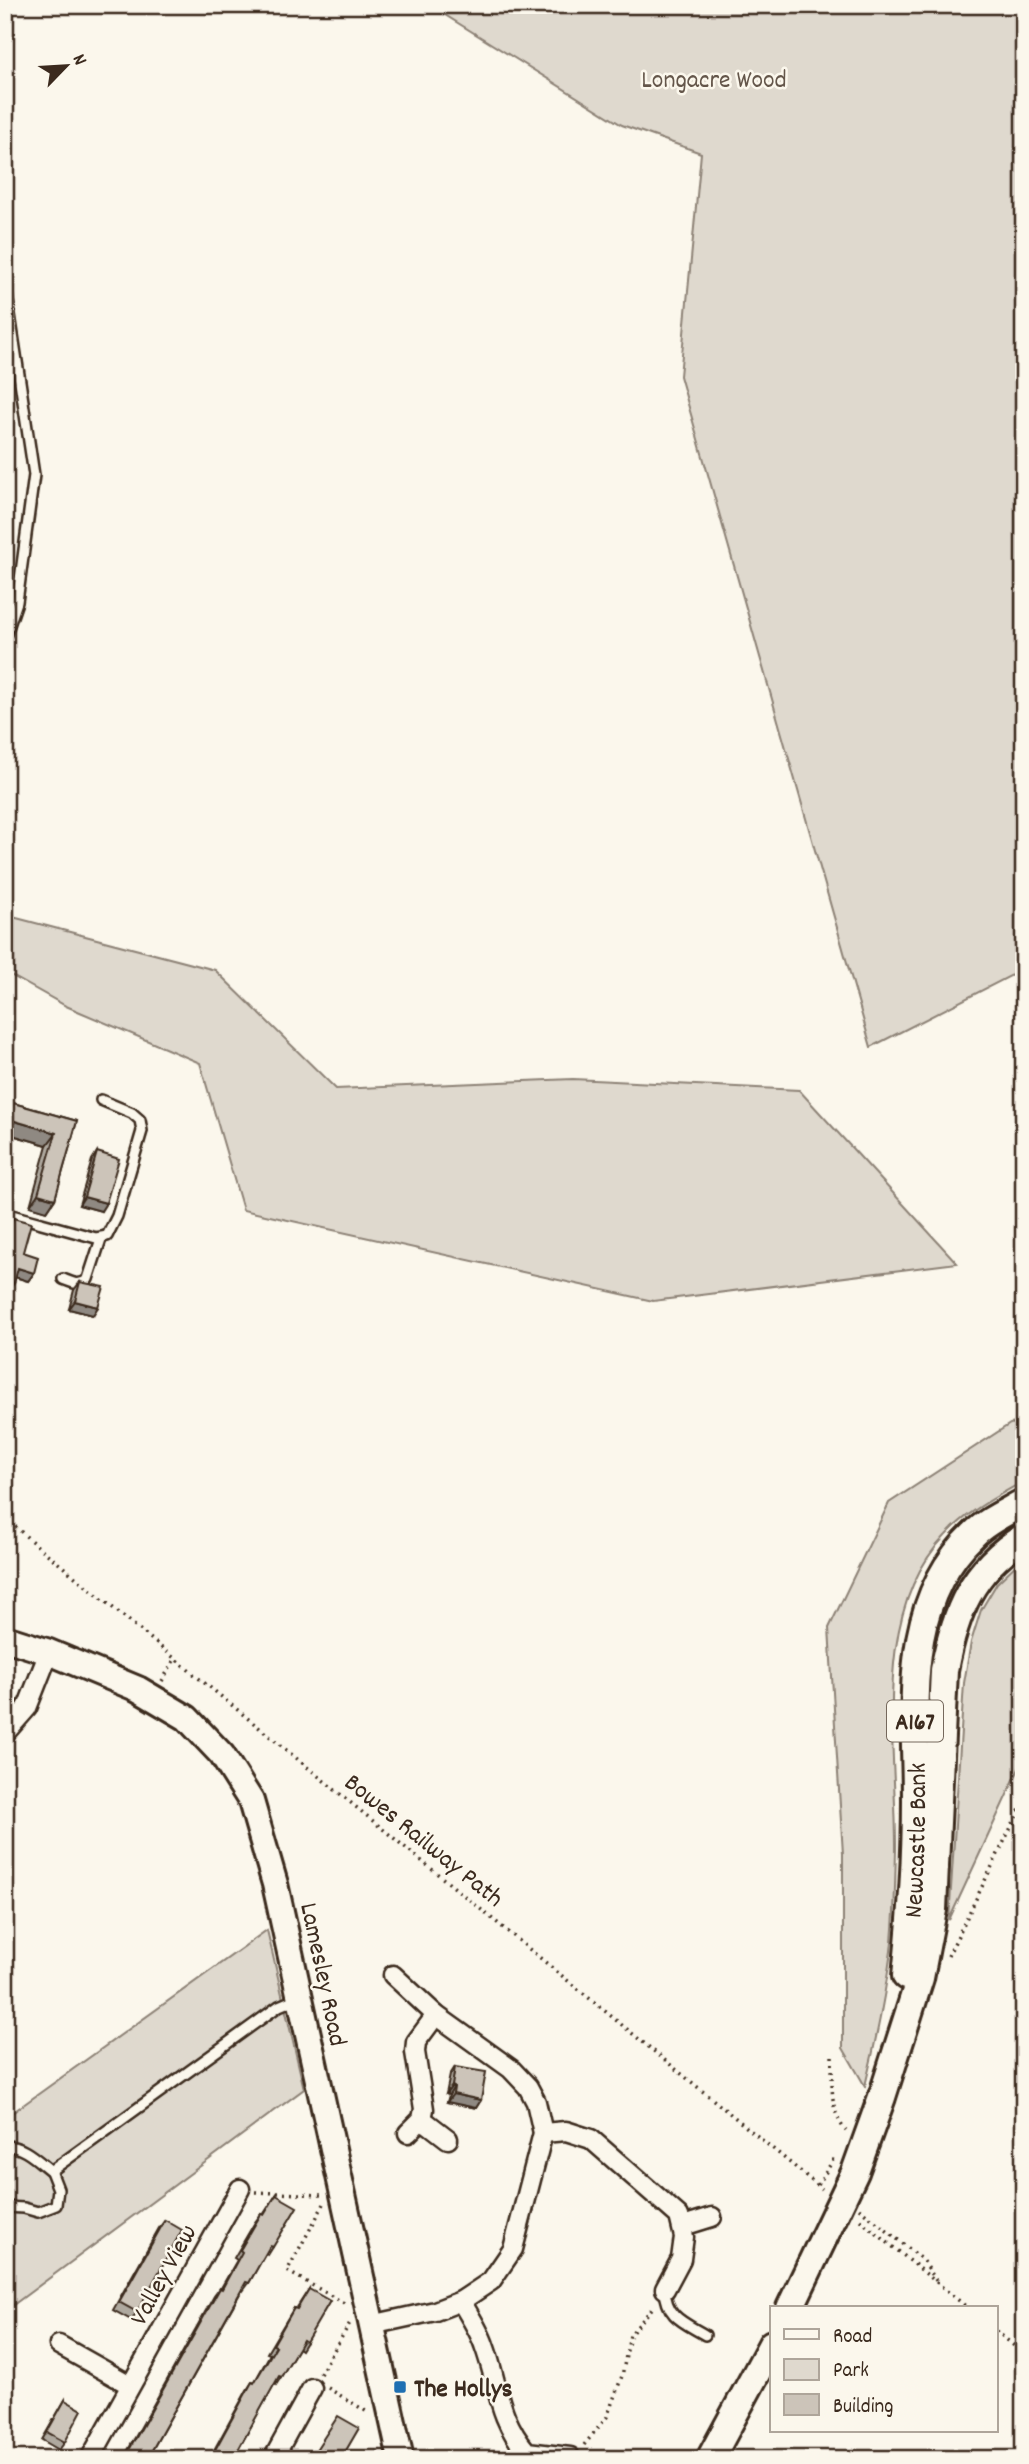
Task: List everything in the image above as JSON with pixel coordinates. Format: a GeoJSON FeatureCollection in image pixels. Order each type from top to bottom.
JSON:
{"type":"FeatureCollection","features":[{"type":"Feature","properties":{"kind":"main road","name":"Newcastle Bank"},"geometry":{"type":"LineString","coordinates":[[898,2050],[915,1884],[915,1669],[918,1640],[933,1594],[957,1553],[975,1533],[1024,1502]]}},
{"type":"Feature","properties":{"kind":"main road","name":"Newcastle Bank"},"geometry":{"type":"LineString","coordinates":[[791,2306],[844,2197],[866,2144],[920,1978],[933,1910],[944,1670],[950,1636],[969,1590],[981,1572],[998,1555],[1024,1536]]}},
{"type":"Feature","properties":{"kind":"main road"},"geometry":{"type":"LineString","coordinates":[[710,2459],[770,2348]]}},
{"type":"Feature","properties":{"kind":"street","name":"Lamesley Road"},"geometry":{"type":"LineString","coordinates":[[5,1638],[49,1651],[138,1689],[187,1718],[222,1755],[251,1801],[275,1884],[364,2315],[401,2459]]}},
{"type":"Feature","properties":{"kind":"street"},"geometry":{"type":"LineString","coordinates":[[5,1734],[27,1708],[49,1651]]}},
{"type":"Feature","properties":{"kind":"street"},"geometry":{"type":"LineString","coordinates":[[364,2315],[435,2311],[461,2301],[491,2281],[513,2249],[543,2133],[536,2102],[528,2087],[511,2069],[436,2015],[393,1975]]}},
{"type":"Feature","properties":{"kind":"street"},"geometry":{"type":"LineString","coordinates":[[408,2133],[422,2119],[424,2100],[415,2052],[416,2042],[436,2015]]}},
{"type":"Feature","properties":{"kind":"street"},"geometry":{"type":"LineString","coordinates":[[422,2119],[448,2138]]}},
{"type":"Feature","properties":{"kind":"street"},"geometry":{"type":"LineString","coordinates":[[543,2133],[566,2131],[591,2139],[679,2216],[683,2226],[681,2259],[665,2289]]}},
{"type":"Feature","properties":{"kind":"street","name":"Valley View"},"geometry":{"type":"LineString","coordinates":[[90,2459],[240,2189]]}},
{"type":"Feature","properties":{"kind":"street"},"geometry":{"type":"LineString","coordinates":[[683,2226],[712,2217]]}},
{"type":"Feature","properties":{"kind":"street"},"geometry":{"type":"LineString","coordinates":[[461,2301],[484,2343],[506,2421],[525,2455],[570,2457]]}},
{"type":"Feature","properties":{"kind":"street"},"geometry":{"type":"LineString","coordinates":[[59,2345],[130,2385]]}},
{"type":"Feature","properties":{"kind":"street"},"geometry":{"type":"LineString","coordinates":[[273,2459],[314,2385]]}},
{"type":"Feature","properties":{"kind":"lane"},"geometry":{"type":"LineString","coordinates":[[5,281],[34,475],[17,602],[5,637]]}},
{"type":"Feature","properties":{"kind":"lane"},"geometry":{"type":"LineString","coordinates":[[5,1213],[101,1239],[107,1236],[117,1216],[142,1132],[141,1120],[132,1113],[101,1100]]}},
{"type":"Feature","properties":{"kind":"lane"},"geometry":{"type":"LineString","coordinates":[[63,1279],[83,1284],[88,1279],[101,1239]]}},
{"type":"Feature","properties":{"kind":"lane"},"geometry":{"type":"LineString","coordinates":[[51,2171],[279,2006],[300,1997]]}},
{"type":"Feature","properties":{"kind":"lane"},"geometry":{"type":"LineString","coordinates":[[5,2146],[22,2150],[51,2171],[58,2189],[56,2205],[38,2212],[5,2207]]}},
{"type":"Feature","properties":{"kind":"lane"},"geometry":{"type":"LineString","coordinates":[[665,2289],[665,2303],[672,2314],[705,2335]]}},
{"type":"Feature","properties":{"kind":"path","name":"Bowes Railway Path"},"geometry":{"type":"LineString","coordinates":[[5,1517],[820,2187],[833,2160],[842,2164]]}},
{"type":"Feature","properties":{"kind":"path"},"geometry":{"type":"LineString","coordinates":[[944,1964],[1024,1801]]}},
{"type":"Feature","properties":{"kind":"path"},"geometry":{"type":"LineString","coordinates":[[832,2056],[833,2106],[837,2119],[845,2130],[866,2144]]}},
{"type":"Feature","properties":{"kind":"path"},"geometry":{"type":"LineString","coordinates":[[240,2189],[327,2195],[324,2206],[286,2271],[364,2315]]}},
{"type":"Feature","properties":{"kind":"path"},"geometry":{"type":"LineString","coordinates":[[855,2205],[923,2260],[938,2284]]}},
{"type":"Feature","properties":{"kind":"path"},"geometry":{"type":"LineString","coordinates":[[860,2220],[966,2306]]}},
{"type":"Feature","properties":{"kind":"path"},"geometry":{"type":"LineString","coordinates":[[570,2457],[586,2444],[607,2417],[622,2376],[630,2335],[665,2289]]}},
{"type":"Feature","properties":{"kind":"path"},"geometry":{"type":"LineString","coordinates":[[364,2315],[352,2319],[314,2385],[374,2415]]}},
{"type":"Feature","properties":{"kind":"path"},"geometry":{"type":"LineString","coordinates":[[998,2333],[1024,2354]]}},
{"type":"Feature","properties":{"kind":"green space","name":"Longacre Wood"},"geometry":{"type":"Polygon","coordinates":[[[429,5],[1024,5],[1024,969],[871,1047],[680,376],[701,153],[622,125],[429,5]]]}},
{"type":"Feature","properties":{"kind":"green space"},"geometry":{"type":"Polygon","coordinates":[[[5,915],[215,970],[336,1089],[573,1079],[799,1090],[957,1263],[653,1301],[243,1210],[200,1063],[66,1006],[5,972],[5,915]]]}},
{"type":"Feature","properties":{"kind":"green space"},"geometry":{"type":"Polygon","coordinates":[[[1024,1422],[1024,1481],[973,1512],[946,1535],[922,1567],[906,1603],[897,1643],[892,1685],[896,1850],[892,1939],[883,2002],[865,2086],[843,2048],[843,1854],[829,1628],[889,1503],[1010,1424],[1024,1422]]]}},
{"type":"Feature","properties":{"kind":"green space"},"geometry":{"type":"Polygon","coordinates":[[[1024,1511],[1024,1522],[994,1544],[972,1567],[955,1591],[944,1616],[936,1644],[932,1674],[928,1741],[924,1739],[926,1662],[947,1584],[980,1540],[1024,1511]]]}},
{"type":"Feature","properties":{"kind":"green space"},"geometry":{"type":"Polygon","coordinates":[[[1024,1557],[1024,1758],[949,1920],[964,1683],[971,1642],[981,1610],[997,1583],[1024,1557]]]}},
{"type":"Feature","properties":{"kind":"green space"},"geometry":{"type":"Polygon","coordinates":[[[267,1930],[304,2089],[5,2311],[5,2118],[267,1930]]]}},
{"type":"Feature","properties":{"kind":"building"},"geometry":{"type":"Polygon","coordinates":[[[13,1103],[77,1121],[55,1199],[38,1194],[56,1133],[8,1119],[13,1103]]]}},
{"type":"Feature","properties":{"kind":"building"},"geometry":{"type":"Polygon","coordinates":[[[97,1152],[119,1159],[106,1203],[84,1197],[97,1152]]]}},
{"type":"Feature","properties":{"kind":"building"},"geometry":{"type":"Polygon","coordinates":[[[13,1218],[31,1223],[23,1252],[38,1257],[34,1273],[18,1268],[14,1283],[5,1280],[5,1245],[13,1218]]]}},
{"type":"Feature","properties":{"kind":"building"},"geometry":{"type":"Polygon","coordinates":[[[80,1282],[104,1287],[98,1307],[75,1301],[80,1282]]]}},
{"type":"Feature","properties":{"kind":"building"},"geometry":{"type":"Polygon","coordinates":[[[455,2067],[486,2072],[481,2100],[453,2094],[455,2067]]]}},
{"type":"Feature","properties":{"kind":"building"},"geometry":{"type":"Polygon","coordinates":[[[276,2195],[297,2207],[249,2283],[246,2282],[147,2459],[124,2459],[220,2288],[222,2289],[242,2252],[240,2250],[261,2214],[264,2215],[276,2195]]]}},
{"type":"Feature","properties":{"kind":"building"},"geometry":{"type":"Polygon","coordinates":[[[165,2220],[182,2230],[137,2312],[119,2302],[165,2220]]]}},
{"type":"Feature","properties":{"kind":"building"},"geometry":{"type":"Polygon","coordinates":[[[309,2289],[330,2301],[306,2342],[303,2340],[281,2377],[279,2376],[233,2459],[210,2459],[252,2382],[254,2383],[276,2346],[273,2345],[294,2308],[297,2309],[309,2289]]]}},
{"type":"Feature","properties":{"kind":"building"},"geometry":{"type":"Polygon","coordinates":[[[65,2400],[82,2410],[65,2442],[47,2432],[65,2400]]]}},
{"type":"Feature","properties":{"kind":"building"},"geometry":{"type":"Polygon","coordinates":[[[338,2416],[359,2428],[341,2459],[310,2459],[338,2416]]]}},
{"type":"Feature","properties":{"kind":"place","name":"The Hollys"},"geometry":{"type":"Point","coordinates":[400,2387]}}]}
